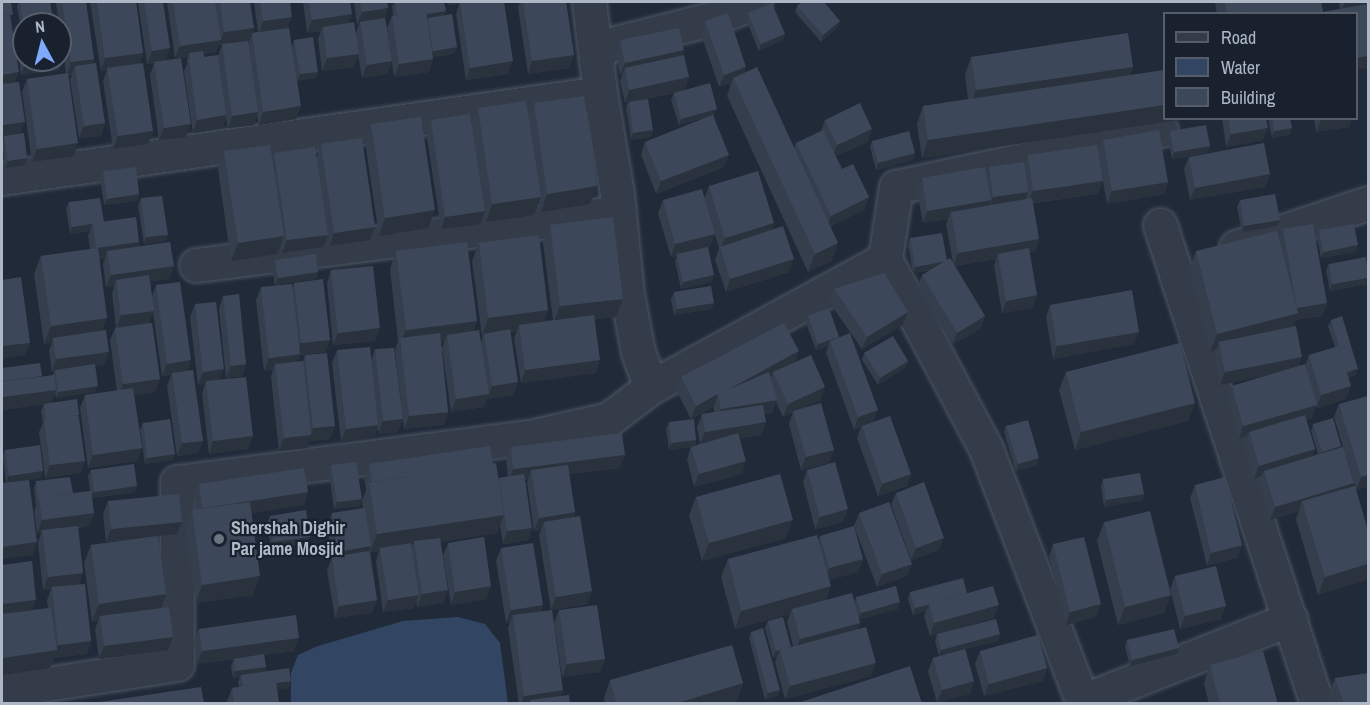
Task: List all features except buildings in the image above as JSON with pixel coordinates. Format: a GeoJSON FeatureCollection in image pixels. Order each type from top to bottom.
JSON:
{"type":"FeatureCollection","features":[{"type":"Feature","properties":{"kind":"street"},"geometry":{"type":"LineString","coordinates":[[588,2],[619,212],[627,294],[638,352],[651,387]]}},
{"type":"Feature","properties":{"kind":"street"},"geometry":{"type":"LineString","coordinates":[[596,61],[604,46],[715,18],[755,2]]}},
{"type":"Feature","properties":{"kind":"street"},"geometry":{"type":"LineString","coordinates":[[2,178],[600,93]]}},
{"type":"Feature","properties":{"kind":"street"},"geometry":{"type":"LineString","coordinates":[[1161,130],[896,187],[885,259],[986,448],[1082,701],[1290,619]]}},
{"type":"Feature","properties":{"kind":"street"},"geometry":{"type":"LineString","coordinates":[[1174,267],[1368,203]]}},
{"type":"Feature","properties":{"kind":"street"},"geometry":{"type":"LineString","coordinates":[[196,265],[619,212]]}},
{"type":"Feature","properties":{"kind":"street"},"geometry":{"type":"LineString","coordinates":[[1160,225],[1317,704]]}},
{"type":"Feature","properties":{"kind":"street"},"geometry":{"type":"LineString","coordinates":[[2,691],[177,664],[177,482],[529,436],[609,419],[651,387],[885,259]]}},
{"type":"Feature","properties":{"kind":"water"},"geometry":{"type":"Polygon","coordinates":[[[458,617],[485,624],[500,643],[508,703],[291,703],[291,673],[298,655],[318,646],[403,621],[458,617]]]}},
{"type":"Feature","properties":{"kind":"place","name":"Shershah Dighir Par jame Mosjid"},"geometry":{"type":"Point","coordinates":[219,539]}}]}
